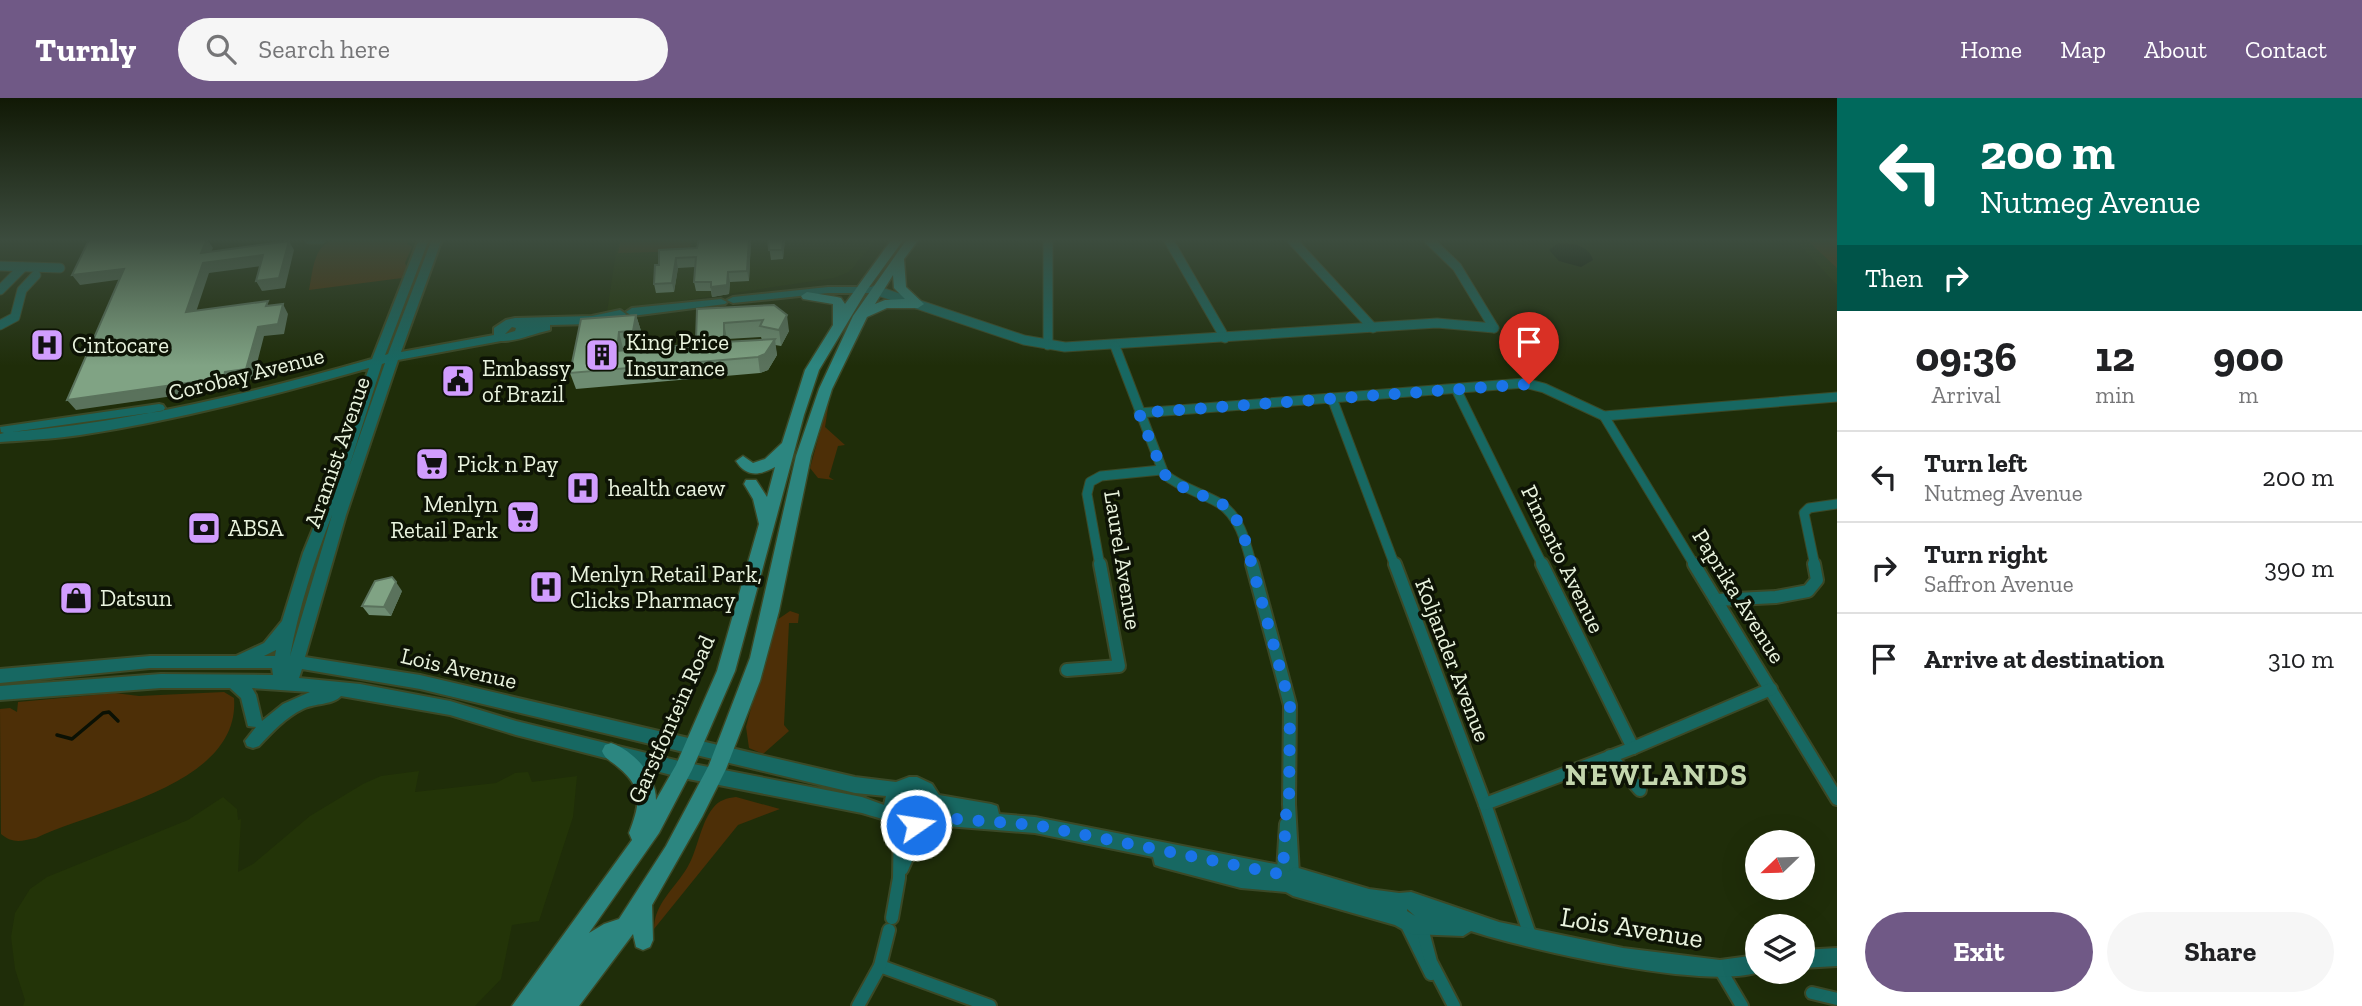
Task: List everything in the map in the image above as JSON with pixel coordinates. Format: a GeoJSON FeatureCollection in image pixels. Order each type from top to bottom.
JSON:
{"type":"FeatureCollection","features":[{"type":"Feature","properties":{"kind":"main road","name":"Garstfontein Road"},"geometry":{"type":"LineString","coordinates":[[565,1006],[601,962],[642,902],[683,834],[723,754],[752,679],[795,490],[816,413],[872,281]]}},
{"type":"Feature","properties":{"kind":"main road","name":"Garstfontein Road"},"geometry":{"type":"LineString","coordinates":[[523,1006],[652,827],[683,770],[726,671],[788,446],[812,370],[838,325],[876,281]]}},
{"type":"Feature","properties":{"kind":"main road"},"geometry":{"type":"LineString","coordinates":[[900,281],[900,288],[916,304]]}},
{"type":"Feature","properties":{"kind":"main road"},"geometry":{"type":"LineString","coordinates":[[807,296],[837,301],[840,306],[838,325]]}},
{"type":"Feature","properties":{"kind":"main road"},"geometry":{"type":"LineString","coordinates":[[859,316],[884,304],[916,304]]}},
{"type":"Feature","properties":{"kind":"main road"},"geometry":{"type":"LineString","coordinates":[[743,461],[751,469],[759,469],[770,464],[788,446]]}},
{"type":"Feature","properties":{"kind":"main road"},"geometry":{"type":"LineString","coordinates":[[751,484],[760,498],[767,526]]}},
{"type":"Feature","properties":{"kind":"main road"},"geometry":{"type":"LineString","coordinates":[[611,751],[638,771],[647,789],[649,805],[626,865]]}},
{"type":"Feature","properties":{"kind":"main road"},"geometry":{"type":"LineString","coordinates":[[642,902],[643,940]]}},
{"type":"Feature","properties":{"kind":"main road"},"geometry":{"type":"LineString","coordinates":[[539,1006],[596,938],[609,930],[624,928]]}},
{"type":"Feature","properties":{"kind":"street"},"geometry":{"type":"LineString","coordinates":[[0,325],[10,322],[19,310],[21,291],[30,281]]}},
{"type":"Feature","properties":{"kind":"street","name":"Aramist Avenue"},"geometry":{"type":"LineString","coordinates":[[283,683],[330,542],[410,281]]}},
{"type":"Feature","properties":{"kind":"street","name":"Aramist Avenue"},"geometry":{"type":"LineString","coordinates":[[288,662],[289,621],[387,355],[419,281]]}},
{"type":"Feature","properties":{"kind":"street"},"geometry":{"type":"LineString","coordinates":[[1048,281],[1048,345]]}},
{"type":"Feature","properties":{"kind":"street"},"geometry":{"type":"LineString","coordinates":[[1192,281],[1225,338]]}},
{"type":"Feature","properties":{"kind":"street"},"geometry":{"type":"LineString","coordinates":[[1330,281],[1373,328]]}},
{"type":"Feature","properties":{"kind":"street"},"geometry":{"type":"LineString","coordinates":[[1466,281],[1484,310]]}},
{"type":"Feature","properties":{"kind":"street","name":"Corobay Avenue"},"geometry":{"type":"LineString","coordinates":[[727,304],[866,292]]}},
{"type":"Feature","properties":{"kind":"street","name":"Corobay Avenue"},"geometry":{"type":"LineString","coordinates":[[0,429],[194,401],[387,355],[500,332],[511,338],[518,328],[807,296],[866,292],[916,304],[1024,340],[1078,348],[1445,323],[1474,318],[1484,310],[1494,328],[1445,323]]}},
{"type":"Feature","properties":{"kind":"street"},"geometry":{"type":"LineString","coordinates":[[1115,346],[1161,470],[1173,482],[1224,505],[1235,516],[1241,530],[1290,705],[1288,878]]}},
{"type":"Feature","properties":{"kind":"street","name":"Corobay Avenue"},"geometry":{"type":"LineString","coordinates":[[0,438],[78,431],[159,417],[285,388],[387,355]]}},
{"type":"Feature","properties":{"kind":"street"},"geometry":{"type":"LineString","coordinates":[[1139,413],[1534,384],[1604,416],[1837,397]]}},
{"type":"Feature","properties":{"kind":"street","name":"Pimento Avenue"},"geometry":{"type":"LineString","coordinates":[[1456,389],[1633,748]]}},
{"type":"Feature","properties":{"kind":"street","name":"Koljander Avenue"},"geometry":{"type":"LineString","coordinates":[[1332,398],[1485,804],[1531,938]]}},
{"type":"Feature","properties":{"kind":"street","name":"Paprika Avenue"},"geometry":{"type":"LineString","coordinates":[[1604,416],[1837,799]]}},
{"type":"Feature","properties":{"kind":"street","name":"Laurel Avenue"},"geometry":{"type":"LineString","coordinates":[[1067,670],[1119,666],[1087,494],[1090,482],[1101,476],[1161,470]]}},
{"type":"Feature","properties":{"kind":"street"},"geometry":{"type":"LineString","coordinates":[[1716,600],[1792,593],[1809,590],[1816,585],[1817,578],[1804,513],[1809,508],[1837,504]]}},
{"type":"Feature","properties":{"kind":"street"},"geometry":{"type":"LineString","coordinates":[[224,662],[269,648],[289,621]]}},
{"type":"Feature","properties":{"kind":"street","name":"Lois Avenue"},"geometry":{"type":"LineString","coordinates":[[0,676],[150,662],[288,662],[420,682],[855,785],[899,790]]}},
{"type":"Feature","properties":{"kind":"street"},"geometry":{"type":"LineString","coordinates":[[233,681],[248,695],[254,721]]}},
{"type":"Feature","properties":{"kind":"street","name":"Lois Avenue"},"geometry":{"type":"LineString","coordinates":[[0,693],[105,683],[233,681],[360,691],[450,708],[516,729],[683,770],[862,806],[898,819]]}},
{"type":"Feature","properties":{"kind":"street"},"geometry":{"type":"LineString","coordinates":[[1485,804],[1633,748],[1771,689]]}},
{"type":"Feature","properties":{"kind":"street"},"geometry":{"type":"LineString","coordinates":[[253,741],[276,718],[298,702],[316,696],[360,691]]}},
{"type":"Feature","properties":{"kind":"street"},"geometry":{"type":"LineString","coordinates":[[1610,756],[1640,790]]}},
{"type":"Feature","properties":{"kind":"street"},"geometry":{"type":"LineString","coordinates":[[858,1006],[880,966],[899,878],[898,819],[892,800],[899,790],[909,786],[922,787],[929,814],[899,878]]}},
{"type":"Feature","properties":{"kind":"street"},"geometry":{"type":"LineString","coordinates":[[898,819],[911,825],[929,814]]}},
{"type":"Feature","properties":{"kind":"street","name":"Lois Avenue"},"geometry":{"type":"LineString","coordinates":[[929,814],[989,817],[1035,825],[1124,845],[1148,855],[1216,874],[1288,878],[1411,916],[1499,930],[1623,957],[1720,970],[1745,966]]}},
{"type":"Feature","properties":{"kind":"street"},"geometry":{"type":"LineString","coordinates":[[1411,916],[1425,964],[1454,1006]]}},
{"type":"Feature","properties":{"kind":"street"},"geometry":{"type":"LineString","coordinates":[[1815,958],[1837,957]]}},
{"type":"Feature","properties":{"kind":"street"},"geometry":{"type":"LineString","coordinates":[[880,966],[990,1006]]}},
{"type":"Feature","properties":{"kind":"street"},"geometry":{"type":"LineString","coordinates":[[1720,970],[1742,1006]]}},
{"type":"Feature","properties":{"kind":"street"},"geometry":{"type":"LineString","coordinates":[[1812,993],[1837,999]]}},
{"type":"Feature","properties":{"kind":"shaded area"},"geometry":{"type":"Polygon","coordinates":[[[311,281],[376,281],[309,290],[311,281]]]}},
{"type":"Feature","properties":{"kind":"shaded area"},"geometry":{"type":"Polygon","coordinates":[[[612,281],[811,281],[607,312],[612,281]]]}},
{"type":"Feature","properties":{"kind":"shaded area"},"geometry":{"type":"Polygon","coordinates":[[[830,395],[825,427],[845,445],[838,446],[829,477],[834,480],[818,478],[810,468],[830,395]]]}},
{"type":"Feature","properties":{"kind":"shaded area"},"geometry":{"type":"Polygon","coordinates":[[[790,611],[799,614],[798,623],[789,623],[784,725],[789,731],[763,754],[749,748],[746,727],[774,622],[790,611]]]}},
{"type":"Feature","properties":{"kind":"shaded area"},"geometry":{"type":"Polygon","coordinates":[[[224,692],[234,698],[230,728],[214,753],[190,773],[160,790],[36,838],[21,841],[1,834],[0,709],[10,708],[17,712],[18,702],[115,693],[139,696],[224,692]]]}},
{"type":"Feature","properties":{"kind":"shaded area"},"geometry":{"type":"Polygon","coordinates":[[[419,771],[415,792],[496,783],[515,773],[528,772],[532,782],[577,776],[573,817],[539,921],[512,925],[501,979],[475,1006],[23,1006],[25,1000],[15,969],[11,937],[15,913],[30,889],[47,877],[188,820],[223,797],[237,809],[238,820],[241,819],[238,872],[253,864],[310,816],[363,784],[381,776],[419,771]]]}},
{"type":"Feature","properties":{"kind":"shaded area"},"geometry":{"type":"Polygon","coordinates":[[[736,797],[780,809],[738,825],[654,929],[657,912],[691,861],[709,814],[721,801],[736,797]]]}},
{"type":"Feature","properties":{"kind":"building"},"geometry":{"type":"Polygon","coordinates":[[[119,281],[197,281],[186,312],[268,301],[266,306],[283,304],[278,324],[258,327],[246,369],[225,372],[224,376],[201,381],[67,400],[119,281]]]}},
{"type":"Feature","properties":{"kind":"building"},"geometry":{"type":"Polygon","coordinates":[[[654,281],[672,281],[672,283],[654,284],[654,281]]]}},
{"type":"Feature","properties":{"kind":"building"},"geometry":{"type":"Polygon","coordinates":[[[727,281],[727,285],[711,287],[711,282],[694,282],[727,281]]]}},
{"type":"Feature","properties":{"kind":"building"},"geometry":{"type":"Polygon","coordinates":[[[774,305],[787,315],[779,330],[760,326],[763,320],[724,323],[724,342],[775,339],[765,354],[758,357],[570,373],[581,319],[636,315],[633,331],[619,332],[617,351],[687,345],[687,342],[696,341],[697,309],[774,305]]]}},
{"type":"Feature","properties":{"kind":"building"},"geometry":{"type":"Polygon","coordinates":[[[392,577],[396,582],[384,607],[362,606],[375,581],[392,577]]]}},
{"type":"Feature","properties":{"kind":"waterway"},"geometry":{"type":"LineString","coordinates":[[57,735],[72,739],[103,713],[109,712],[118,721]]}},
{"type":"Feature","properties":{"kind":"place","name":"Cintocare"},"geometry":{"type":"Point","coordinates":[47,345]}},
{"type":"Feature","properties":{"kind":"place","name":"King Price Insurance"},"geometry":{"type":"Point","coordinates":[602,355]}},
{"type":"Feature","properties":{"kind":"place","name":"Embassy of Brazil"},"geometry":{"type":"Point","coordinates":[458,381]}},
{"type":"Feature","properties":{"kind":"place","name":"Pick n Pay"},"geometry":{"type":"Point","coordinates":[432,464]}},
{"type":"Feature","properties":{"kind":"place","name":"health caew"},"geometry":{"type":"Point","coordinates":[583,488]}},
{"type":"Feature","properties":{"kind":"place","name":"Menlyn Retail Park"},"geometry":{"type":"Point","coordinates":[523,517]}},
{"type":"Feature","properties":{"kind":"place","name":"ABSA"},"geometry":{"type":"Point","coordinates":[204,528]}},
{"type":"Feature","properties":{"kind":"place","name":"Menlyn Retail Park, Clicks Pharmacy"},"geometry":{"type":"Point","coordinates":[546,587]}},
{"type":"Feature","properties":{"kind":"place","name":"Datsun"},"geometry":{"type":"Point","coordinates":[76,598]}},
{"type":"Feature","properties":{"kind":"district","name":"NEWLANDS"},"geometry":{"type":"Point","coordinates":[1657,775]}},
{"type":"Feature","properties":{"kind":"route"},"geometry":{"type":"LineString","coordinates":[[916,825],[922,824],[930,817],[1035,825],[1124,845],[1149,847],[1280,874],[1283,871],[1289,804],[1290,705],[1245,540],[1235,516],[1224,505],[1178,485],[1164,474],[1139,413],[1529,384]]}}]}
